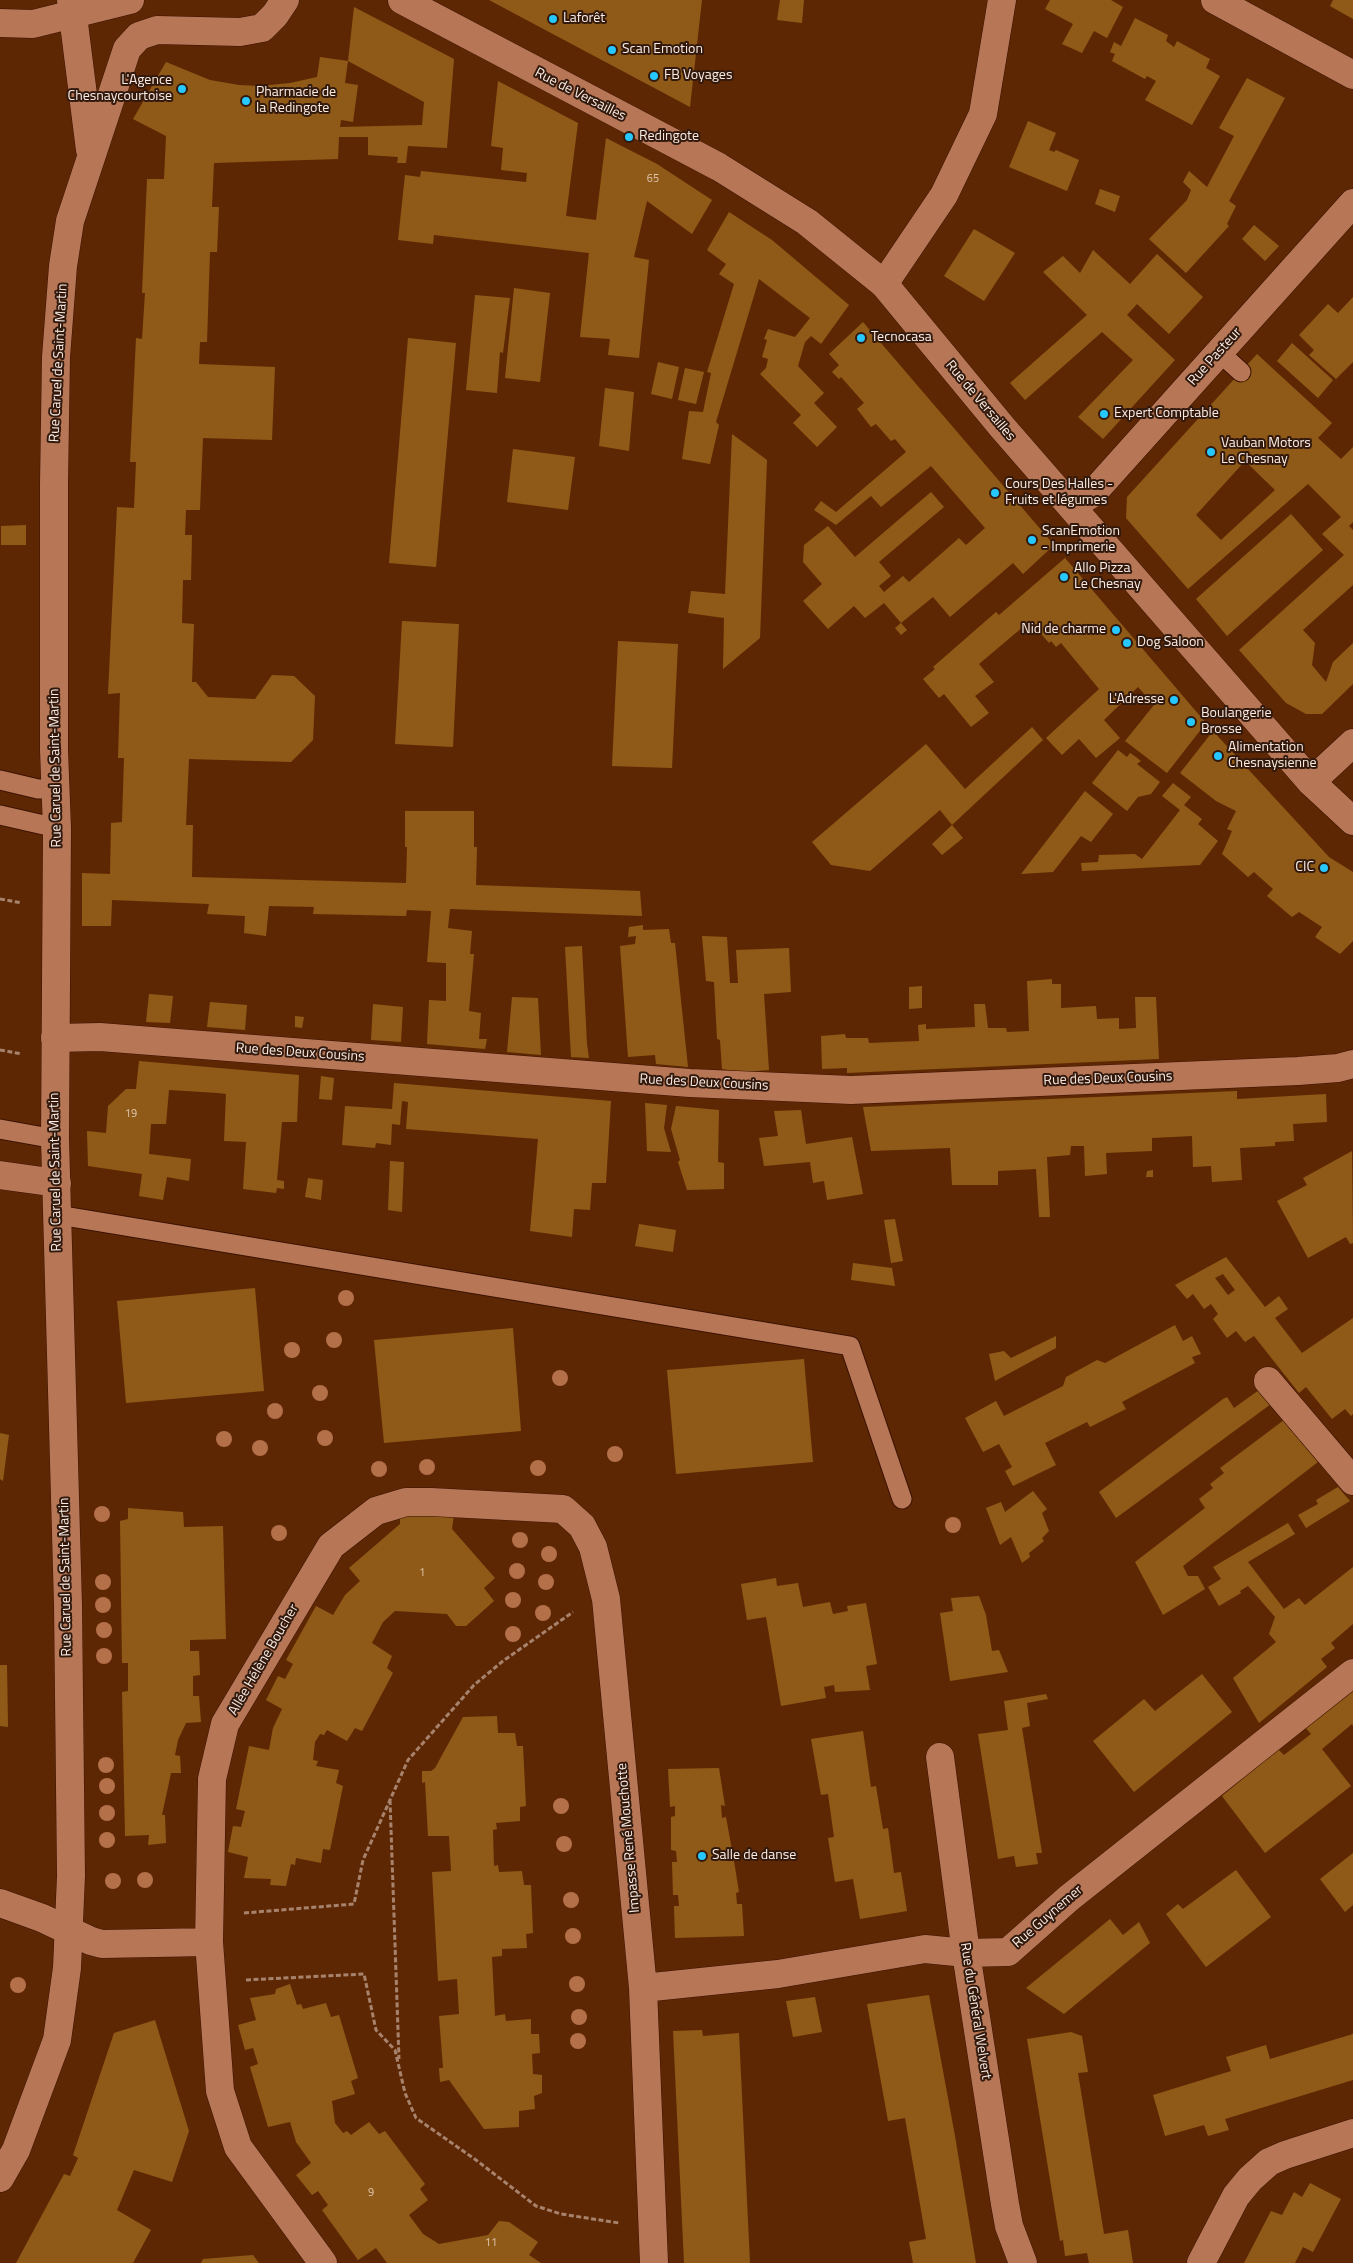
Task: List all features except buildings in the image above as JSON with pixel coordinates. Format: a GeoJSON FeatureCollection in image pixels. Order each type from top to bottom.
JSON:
{"type":"FeatureCollection","features":[{"type":"Feature","properties":{"kind":"street"},"geometry":{"type":"LineString","coordinates":[[0,23],[33,24],[72,8],[130,0]]}},
{"type":"Feature","properties":{"kind":"street","name":"Rue Caruel de Saint-Martin"},"geometry":{"type":"LineString","coordinates":[[0,2178],[16,2150],[57,2040],[67,1968],[71,1876],[68,1605],[55,1138],[57,828],[56,357],[63,266],[70,221],[127,50],[139,36],[157,30],[240,32],[262,28],[276,15],[285,0]]}},
{"type":"Feature","properties":{"kind":"street","name":"Rue de Versailles"},"geometry":{"type":"LineString","coordinates":[[402,0],[719,168],[807,222],[884,284],[996,420],[1311,782],[1353,821]]}},
{"type":"Feature","properties":{"kind":"street"},"geometry":{"type":"LineString","coordinates":[[884,284],[944,195],[983,114],[1002,0]]}},
{"type":"Feature","properties":{"kind":"street"},"geometry":{"type":"LineString","coordinates":[[1216,0],[1353,75]]}},
{"type":"Feature","properties":{"kind":"street","name":"Rue Caruel de Saint-Martin"},"geometry":{"type":"LineString","coordinates":[[72,8],[92,159]]}},
{"type":"Feature","properties":{"kind":"street","name":"Rue Pasteur"},"geometry":{"type":"LineString","coordinates":[[1072,506],[1093,493],[1353,203]]}},
{"type":"Feature","properties":{"kind":"street"},"geometry":{"type":"LineString","coordinates":[[1311,782],[1353,743]]}},
{"type":"Feature","properties":{"kind":"street","name":"Rue des Deux Cousins"},"geometry":{"type":"LineString","coordinates":[[55,1038],[100,1037],[690,1083],[851,1090],[1315,1070],[1338,1068],[1353,1064]]}},
{"type":"Feature","properties":{"kind":"street"},"geometry":{"type":"LineString","coordinates":[[0,1175],[57,1184]]}},
{"type":"Feature","properties":{"kind":"street"},"geometry":{"type":"LineString","coordinates":[[1268,1381],[1353,1481]]}},
{"type":"Feature","properties":{"kind":"street","name":"Allée Hélène Boucher"},"geometry":{"type":"LineString","coordinates":[[322,2263],[238,2147],[220,2090],[210,1981],[212,1779],[225,1724],[331,1546],[376,1511],[383,1508],[406,1502],[480,1503]]}},
{"type":"Feature","properties":{"kind":"street","name":"Impasse René Mouchotte"},"geometry":{"type":"LineString","coordinates":[[480,1503],[563,1509],[582,1526],[593,1547],[605,1595],[643,1988],[654,2263]]}},
{"type":"Feature","properties":{"kind":"street","name":"Rue Guynemer"},"geometry":{"type":"LineString","coordinates":[[643,1988],[778,1974],[925,1949],[966,1953],[1008,1952],[1069,1898],[1353,1673]]}},
{"type":"Feature","properties":{"kind":"street","name":"Rue du Général Welvert"},"geometry":{"type":"LineString","coordinates":[[940,1757],[966,1953],[1005,2204],[1012,2234],[1023,2263]]}},
{"type":"Feature","properties":{"kind":"street"},"geometry":{"type":"LineString","coordinates":[[0,1903],[42,1918],[91,1942],[102,1944],[210,1929]]}},
{"type":"Feature","properties":{"kind":"street"},"geometry":{"type":"LineString","coordinates":[[1201,2263],[1236,2196],[1250,2179],[1269,2162],[1353,2133]]}},
{"type":"Feature","properties":{"kind":"lane"},"geometry":{"type":"LineString","coordinates":[[1227,343],[1241,372]]}},
{"type":"Feature","properties":{"kind":"lane"},"geometry":{"type":"LineString","coordinates":[[0,780],[38,789],[56,789]]}},
{"type":"Feature","properties":{"kind":"lane"},"geometry":{"type":"LineString","coordinates":[[0,815],[57,828]]}},
{"type":"Feature","properties":{"kind":"lane"},"geometry":{"type":"LineString","coordinates":[[0,1129],[55,1138]]}},
{"type":"Feature","properties":{"kind":"lane"},"geometry":{"type":"LineString","coordinates":[[58,1215],[850,1346],[902,1499]]}},
{"type":"Feature","properties":{"kind":"path"},"geometry":{"type":"LineString","coordinates":[[0,899],[30,904]]}},
{"type":"Feature","properties":{"kind":"path"},"geometry":{"type":"LineString","coordinates":[[0,1050],[30,1055]]}},
{"type":"Feature","properties":{"kind":"path"},"geometry":{"type":"LineString","coordinates":[[210,1929],[354,1904],[363,1860],[408,1760],[474,1685],[553,1624],[583,1605],[605,1595]]}},
{"type":"Feature","properties":{"kind":"path"},"geometry":{"type":"LineString","coordinates":[[390,1797],[399,2062],[404,2093],[416,2118],[476,2160],[536,2206],[561,2214],[624,2224],[653,2217]]}},
{"type":"Feature","properties":{"kind":"path"},"geometry":{"type":"LineString","coordinates":[[210,1981],[364,1974],[376,2030],[395,2050],[399,2062]]}},
{"type":"Feature","properties":{"kind":"place","name":"Laforêt"},"geometry":{"type":"Point","coordinates":[553,19]}},
{"type":"Feature","properties":{"kind":"place","name":"Scan Emotion"},"geometry":{"type":"Point","coordinates":[612,50]}},
{"type":"Feature","properties":{"kind":"place","name":"FB Voyages"},"geometry":{"type":"Point","coordinates":[654,76]}},
{"type":"Feature","properties":{"kind":"place","name":"L'Agence Chesnaycourtoise"},"geometry":{"type":"Point","coordinates":[182,89]}},
{"type":"Feature","properties":{"kind":"place","name":"Pharmacie de la Redingote"},"geometry":{"type":"Point","coordinates":[246,101]}},
{"type":"Feature","properties":{"kind":"place","name":"Redingote"},"geometry":{"type":"Point","coordinates":[629,137]}},
{"type":"Feature","properties":{"kind":"place","name":"Tecnocasa"},"geometry":{"type":"Point","coordinates":[861,338]}},
{"type":"Feature","properties":{"kind":"place","name":"Expert Comptable"},"geometry":{"type":"Point","coordinates":[1104,414]}},
{"type":"Feature","properties":{"kind":"place","name":"Vauban Motors Le Chesnay"},"geometry":{"type":"Point","coordinates":[1211,452]}},
{"type":"Feature","properties":{"kind":"place","name":"Cours Des Halles - Fruits et légumes"},"geometry":{"type":"Point","coordinates":[995,493]}},
{"type":"Feature","properties":{"kind":"place","name":"ScanEmotion - Imprimerie"},"geometry":{"type":"Point","coordinates":[1032,540]}},
{"type":"Feature","properties":{"kind":"place","name":"Allo Pizza Le Chesnay"},"geometry":{"type":"Point","coordinates":[1064,577]}},
{"type":"Feature","properties":{"kind":"place","name":"Nid de charme"},"geometry":{"type":"Point","coordinates":[1116,630]}},
{"type":"Feature","properties":{"kind":"place","name":"Dog Saloon"},"geometry":{"type":"Point","coordinates":[1127,643]}},
{"type":"Feature","properties":{"kind":"place","name":"L'Adresse"},"geometry":{"type":"Point","coordinates":[1174,700]}},
{"type":"Feature","properties":{"kind":"place","name":"Boulangerie Brosse"},"geometry":{"type":"Point","coordinates":[1191,722]}},
{"type":"Feature","properties":{"kind":"place","name":"Alimentation Chesnaysienne"},"geometry":{"type":"Point","coordinates":[1218,756]}},
{"type":"Feature","properties":{"kind":"place","name":"CIC"},"geometry":{"type":"Point","coordinates":[1324,868]}},
{"type":"Feature","properties":{"kind":"place","name":"Salle de danse"},"geometry":{"type":"Point","coordinates":[702,1856]}}]}
